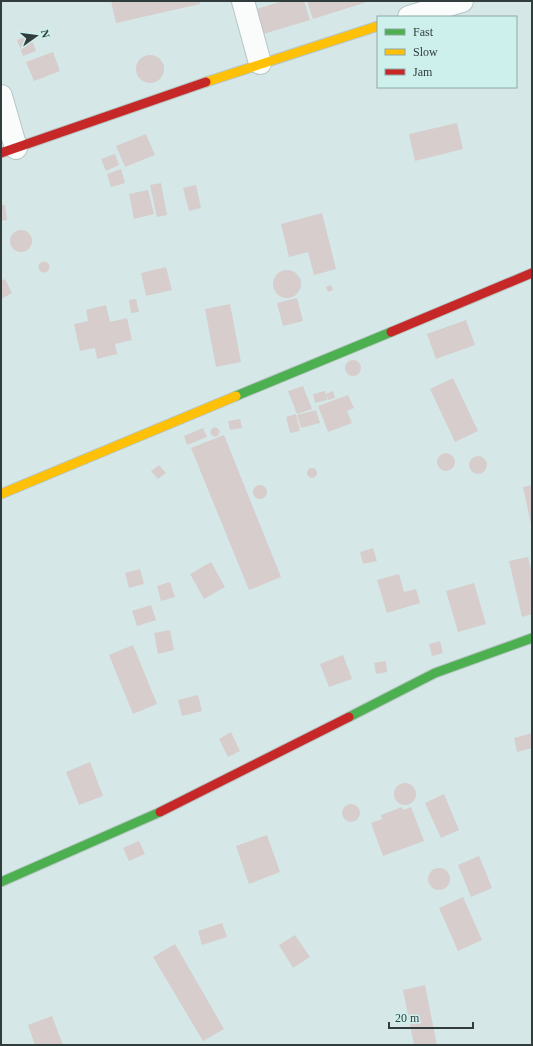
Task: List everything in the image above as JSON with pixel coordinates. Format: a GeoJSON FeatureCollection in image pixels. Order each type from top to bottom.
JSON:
{"type":"FeatureCollection","features":[{"type":"Feature","properties":{"kind":"street"},"geometry":{"type":"LineString","coordinates":[[242,1],[260,63]]}},
{"type":"Feature","properties":{"kind":"street"},"geometry":{"type":"LineString","coordinates":[[412,16],[462,1]]}},
{"type":"Feature","properties":{"kind":"street"},"geometry":{"type":"LineString","coordinates":[[1,96],[9,151],[260,63],[377,26]]}},
{"type":"Feature","properties":{"kind":"street"},"geometry":{"type":"LineString","coordinates":[[1,494],[532,274]]}},
{"type":"Feature","properties":{"kind":"street"},"geometry":{"type":"LineString","coordinates":[[1,882],[144,820],[435,673],[532,638]]}},
{"type":"Feature","properties":{"kind":"building"},"geometry":{"type":"Polygon","coordinates":[[[111,1],[199,1],[200,4],[116,23],[111,1]]]}},
{"type":"Feature","properties":{"kind":"building"},"geometry":{"type":"Polygon","coordinates":[[[283,1],[304,1],[310,20],[260,35],[253,10],[283,1]]]}},
{"type":"Feature","properties":{"kind":"building"},"geometry":{"type":"Polygon","coordinates":[[[307,1],[370,1],[313,19],[307,1]]]}},
{"type":"Feature","properties":{"kind":"building"},"geometry":{"type":"Polygon","coordinates":[[[30,35],[36,51],[23,56],[17,40],[30,35]]]}},
{"type":"Feature","properties":{"kind":"building"},"geometry":{"type":"Polygon","coordinates":[[[53,52],[60,71],[34,81],[26,62],[53,52]]]}},
{"type":"Feature","properties":{"kind":"building"},"geometry":{"type":"Polygon","coordinates":[[[150,55],[160,59],[164,69],[160,79],[150,83],[140,79],[136,69],[140,59],[150,55]]]}},
{"type":"Feature","properties":{"kind":"building"},"geometry":{"type":"Polygon","coordinates":[[[457,123],[463,149],[415,161],[409,134],[457,123]]]}},
{"type":"Feature","properties":{"kind":"building"},"geometry":{"type":"Polygon","coordinates":[[[146,134],[155,155],[125,167],[116,146],[146,134]]]}},
{"type":"Feature","properties":{"kind":"building"},"geometry":{"type":"Polygon","coordinates":[[[115,154],[119,165],[106,171],[101,159],[115,154]]]}},
{"type":"Feature","properties":{"kind":"building"},"geometry":{"type":"Polygon","coordinates":[[[121,169],[125,183],[111,187],[107,174],[121,169]]]}},
{"type":"Feature","properties":{"kind":"building"},"geometry":{"type":"Polygon","coordinates":[[[161,183],[167,215],[157,217],[150,185],[161,183]]]}},
{"type":"Feature","properties":{"kind":"building"},"geometry":{"type":"Polygon","coordinates":[[[196,185],[201,208],[189,211],[183,188],[196,185]]]}},
{"type":"Feature","properties":{"kind":"building"},"geometry":{"type":"Polygon","coordinates":[[[148,190],[154,214],[134,219],[129,194],[148,190]]]}},
{"type":"Feature","properties":{"kind":"building"},"geometry":{"type":"Polygon","coordinates":[[[1,205],[5,205],[7,220],[1,221],[1,205]]]}},
{"type":"Feature","properties":{"kind":"building"},"geometry":{"type":"Polygon","coordinates":[[[322,213],[336,269],[314,275],[308,252],[289,257],[281,224],[322,213]]]}},
{"type":"Feature","properties":{"kind":"building"},"geometry":{"type":"Polygon","coordinates":[[[21,230],[29,233],[32,241],[29,249],[21,252],[13,249],[10,241],[13,233],[21,230]]]}},
{"type":"Feature","properties":{"kind":"building"},"geometry":{"type":"Polygon","coordinates":[[[44,261],[48,263],[50,267],[48,271],[44,273],[40,271],[38,267],[40,263],[44,261]]]}},
{"type":"Feature","properties":{"kind":"building"},"geometry":{"type":"Polygon","coordinates":[[[166,267],[172,290],[146,296],[141,273],[166,267]]]}},
{"type":"Feature","properties":{"kind":"building"},"geometry":{"type":"Polygon","coordinates":[[[287,270],[297,274],[301,284],[297,294],[287,298],[277,294],[273,284],[277,274],[287,270]]]}},
{"type":"Feature","properties":{"kind":"building"},"geometry":{"type":"Polygon","coordinates":[[[5,279],[12,293],[1,299],[1,281],[5,279]]]}},
{"type":"Feature","properties":{"kind":"building"},"geometry":{"type":"Polygon","coordinates":[[[331,285],[333,290],[328,292],[326,287],[331,285]]]}},
{"type":"Feature","properties":{"kind":"building"},"geometry":{"type":"Polygon","coordinates":[[[297,298],[303,321],[283,326],[277,303],[297,298]]]}},
{"type":"Feature","properties":{"kind":"building"},"geometry":{"type":"Polygon","coordinates":[[[136,299],[139,312],[131,313],[129,300],[136,299]]]}},
{"type":"Feature","properties":{"kind":"building"},"geometry":{"type":"Polygon","coordinates":[[[230,304],[241,362],[216,367],[205,309],[230,304]]]}},
{"type":"Feature","properties":{"kind":"building"},"geometry":{"type":"Polygon","coordinates":[[[106,305],[110,322],[127,318],[132,340],[115,344],[117,354],[97,359],[95,348],[80,351],[74,324],[88,321],[86,310],[106,305]]]}},
{"type":"Feature","properties":{"kind":"building"},"geometry":{"type":"Polygon","coordinates":[[[466,320],[475,345],[436,359],[427,334],[466,320]]]}},
{"type":"Feature","properties":{"kind":"building"},"geometry":{"type":"Polygon","coordinates":[[[350,360],[356,360],[361,365],[359,374],[356,376],[350,376],[345,371],[345,365],[350,360]]]}},
{"type":"Feature","properties":{"kind":"building"},"geometry":{"type":"Polygon","coordinates":[[[453,378],[478,431],[455,442],[430,389],[453,378]]]}},
{"type":"Feature","properties":{"kind":"building"},"geometry":{"type":"Polygon","coordinates":[[[303,386],[312,409],[297,414],[288,391],[303,386]]]}},
{"type":"Feature","properties":{"kind":"building"},"geometry":{"type":"Polygon","coordinates":[[[325,391],[327,400],[315,403],[313,394],[325,391]]]}},
{"type":"Feature","properties":{"kind":"building"},"geometry":{"type":"Polygon","coordinates":[[[333,391],[335,398],[328,400],[326,394],[333,391]]]}},
{"type":"Feature","properties":{"kind":"building"},"geometry":{"type":"Polygon","coordinates":[[[348,395],[354,408],[347,411],[352,423],[328,432],[318,406],[348,395]]]}},
{"type":"Feature","properties":{"kind":"building"},"geometry":{"type":"Polygon","coordinates":[[[316,410],[320,423],[301,428],[297,415],[316,410]]]}},
{"type":"Feature","properties":{"kind":"building"},"geometry":{"type":"Polygon","coordinates":[[[296,414],[300,431],[290,433],[286,417],[296,414]]]}},
{"type":"Feature","properties":{"kind":"building"},"geometry":{"type":"Polygon","coordinates":[[[240,419],[242,428],[230,430],[228,421],[240,419]]]}},
{"type":"Feature","properties":{"kind":"building"},"geometry":{"type":"Polygon","coordinates":[[[215,427],[220,432],[215,437],[210,432],[215,427]]]}},
{"type":"Feature","properties":{"kind":"building"},"geometry":{"type":"Polygon","coordinates":[[[203,428],[207,437],[187,445],[184,436],[203,428]]]}},
{"type":"Feature","properties":{"kind":"building"},"geometry":{"type":"Polygon","coordinates":[[[224,435],[281,577],[249,590],[191,448],[224,435]]]}},
{"type":"Feature","properties":{"kind":"building"},"geometry":{"type":"Polygon","coordinates":[[[442,453],[450,453],[455,458],[453,469],[450,471],[442,471],[437,466],[437,458],[442,453]]]}},
{"type":"Feature","properties":{"kind":"building"},"geometry":{"type":"Polygon","coordinates":[[[478,456],[484,459],[487,465],[484,471],[478,474],[472,471],[469,465],[472,459],[478,456]]]}},
{"type":"Feature","properties":{"kind":"building"},"geometry":{"type":"Polygon","coordinates":[[[159,465],[166,473],[158,479],[151,471],[159,465]]]}},
{"type":"Feature","properties":{"kind":"building"},"geometry":{"type":"Polygon","coordinates":[[[312,468],[317,473],[312,478],[307,473],[312,468]]]}},
{"type":"Feature","properties":{"kind":"building"},"geometry":{"type":"Polygon","coordinates":[[[257,485],[263,485],[267,489],[267,495],[263,499],[257,499],[253,495],[253,489],[257,485]]]}},
{"type":"Feature","properties":{"kind":"building"},"geometry":{"type":"Polygon","coordinates":[[[532,485],[532,524],[531,524],[523,487],[532,485]]]}},
{"type":"Feature","properties":{"kind":"building"},"geometry":{"type":"Polygon","coordinates":[[[373,548],[377,561],[363,564],[360,552],[373,548]]]}},
{"type":"Feature","properties":{"kind":"building"},"geometry":{"type":"Polygon","coordinates":[[[528,557],[532,574],[532,614],[522,617],[509,561],[528,557]]]}},
{"type":"Feature","properties":{"kind":"building"},"geometry":{"type":"Polygon","coordinates":[[[211,562],[225,587],[204,599],[190,574],[211,562]]]}},
{"type":"Feature","properties":{"kind":"building"},"geometry":{"type":"Polygon","coordinates":[[[140,569],[144,584],[129,588],[125,573],[140,569]]]}},
{"type":"Feature","properties":{"kind":"building"},"geometry":{"type":"Polygon","coordinates":[[[399,574],[404,592],[416,589],[420,603],[387,613],[377,580],[399,574]]]}},
{"type":"Feature","properties":{"kind":"building"},"geometry":{"type":"Polygon","coordinates":[[[170,582],[175,597],[161,601],[157,586],[170,582]]]}},
{"type":"Feature","properties":{"kind":"building"},"geometry":{"type":"Polygon","coordinates":[[[474,583],[486,624],[458,632],[446,591],[474,583]]]}},
{"type":"Feature","properties":{"kind":"building"},"geometry":{"type":"Polygon","coordinates":[[[151,605],[156,620],[137,626],[132,611],[151,605]]]}},
{"type":"Feature","properties":{"kind":"building"},"geometry":{"type":"Polygon","coordinates":[[[170,630],[174,650],[158,654],[154,633],[170,630]]]}},
{"type":"Feature","properties":{"kind":"building"},"geometry":{"type":"Polygon","coordinates":[[[440,641],[443,653],[432,656],[429,644],[440,641]]]}},
{"type":"Feature","properties":{"kind":"building"},"geometry":{"type":"Polygon","coordinates":[[[133,645],[157,704],[133,714],[109,655],[133,645]]]}},
{"type":"Feature","properties":{"kind":"building"},"geometry":{"type":"Polygon","coordinates":[[[343,655],[352,679],[329,687],[320,664],[343,655]]]}},
{"type":"Feature","properties":{"kind":"building"},"geometry":{"type":"Polygon","coordinates":[[[386,661],[387,672],[376,674],[374,663],[386,661]]]}},
{"type":"Feature","properties":{"kind":"building"},"geometry":{"type":"Polygon","coordinates":[[[198,695],[202,711],[182,716],[178,700],[198,695]]]}},
{"type":"Feature","properties":{"kind":"building"},"geometry":{"type":"Polygon","coordinates":[[[231,732],[240,751],[228,757],[219,739],[231,732]]]}},
{"type":"Feature","properties":{"kind":"building"},"geometry":{"type":"Polygon","coordinates":[[[532,733],[532,748],[517,752],[514,738],[532,733]]]}},
{"type":"Feature","properties":{"kind":"building"},"geometry":{"type":"Polygon","coordinates":[[[90,762],[103,796],[79,805],[66,772],[90,762]]]}},
{"type":"Feature","properties":{"kind":"building"},"geometry":{"type":"Polygon","coordinates":[[[405,783],[413,786],[416,794],[413,802],[405,805],[397,802],[394,794],[397,786],[405,783]]]}},
{"type":"Feature","properties":{"kind":"building"},"geometry":{"type":"Polygon","coordinates":[[[444,794],[459,830],[441,838],[425,803],[444,794]]]}},
{"type":"Feature","properties":{"kind":"building"},"geometry":{"type":"Polygon","coordinates":[[[351,804],[357,807],[360,813],[357,819],[351,822],[345,819],[342,813],[345,807],[351,804]]]}},
{"type":"Feature","properties":{"kind":"building"},"geometry":{"type":"Polygon","coordinates":[[[402,807],[403,810],[411,807],[424,841],[383,856],[371,823],[382,819],[381,815],[402,807]]]}},
{"type":"Feature","properties":{"kind":"building"},"geometry":{"type":"Polygon","coordinates":[[[267,835],[280,872],[249,884],[236,846],[267,835]]]}},
{"type":"Feature","properties":{"kind":"building"},"geometry":{"type":"Polygon","coordinates":[[[139,841],[145,854],[129,861],[123,848],[139,841]]]}},
{"type":"Feature","properties":{"kind":"building"},"geometry":{"type":"Polygon","coordinates":[[[479,856],[492,888],[471,897],[458,865],[479,856]]]}},
{"type":"Feature","properties":{"kind":"building"},"geometry":{"type":"Polygon","coordinates":[[[439,868],[447,871],[450,879],[447,887],[439,890],[431,887],[428,879],[431,871],[439,868]]]}},
{"type":"Feature","properties":{"kind":"building"},"geometry":{"type":"Polygon","coordinates":[[[463,897],[482,940],[458,951],[439,908],[463,897]]]}},
{"type":"Feature","properties":{"kind":"building"},"geometry":{"type":"Polygon","coordinates":[[[222,923],[227,937],[202,945],[198,931],[222,923]]]}},
{"type":"Feature","properties":{"kind":"building"},"geometry":{"type":"Polygon","coordinates":[[[295,935],[310,957],[293,968],[279,945],[295,935]]]}},
{"type":"Feature","properties":{"kind":"building"},"geometry":{"type":"Polygon","coordinates":[[[175,944],[224,1029],[203,1041],[153,957],[175,944]]]}},
{"type":"Feature","properties":{"kind":"building"},"geometry":{"type":"Polygon","coordinates":[[[425,985],[437,1045],[414,1045],[403,990],[425,985]]]}},
{"type":"Feature","properties":{"kind":"building"},"geometry":{"type":"Polygon","coordinates":[[[52,1016],[63,1045],[35,1045],[28,1025],[52,1016]]]}},
{"type":"Feature","properties":{"kind":"traffic: fast"},"geometry":{"type":"LineString","coordinates":[[236,396],[391,332]]}},
{"type":"Feature","properties":{"kind":"traffic: fast"},"geometry":{"type":"LineString","coordinates":[[349,717],[435,673],[532,638]]}},
{"type":"Feature","properties":{"kind":"traffic: fast"},"geometry":{"type":"LineString","coordinates":[[1,882],[160,812]]}},
{"type":"Feature","properties":{"kind":"traffic: slow"},"geometry":{"type":"LineString","coordinates":[[206,82],[377,26]]}},
{"type":"Feature","properties":{"kind":"traffic: slow"},"geometry":{"type":"LineString","coordinates":[[1,494],[236,396]]}},
{"type":"Feature","properties":{"kind":"traffic: jam"},"geometry":{"type":"LineString","coordinates":[[1,153],[206,82]]}},
{"type":"Feature","properties":{"kind":"traffic: jam"},"geometry":{"type":"LineString","coordinates":[[391,332],[532,273]]}},
{"type":"Feature","properties":{"kind":"traffic: jam"},"geometry":{"type":"LineString","coordinates":[[160,812],[349,717]]}}]}
